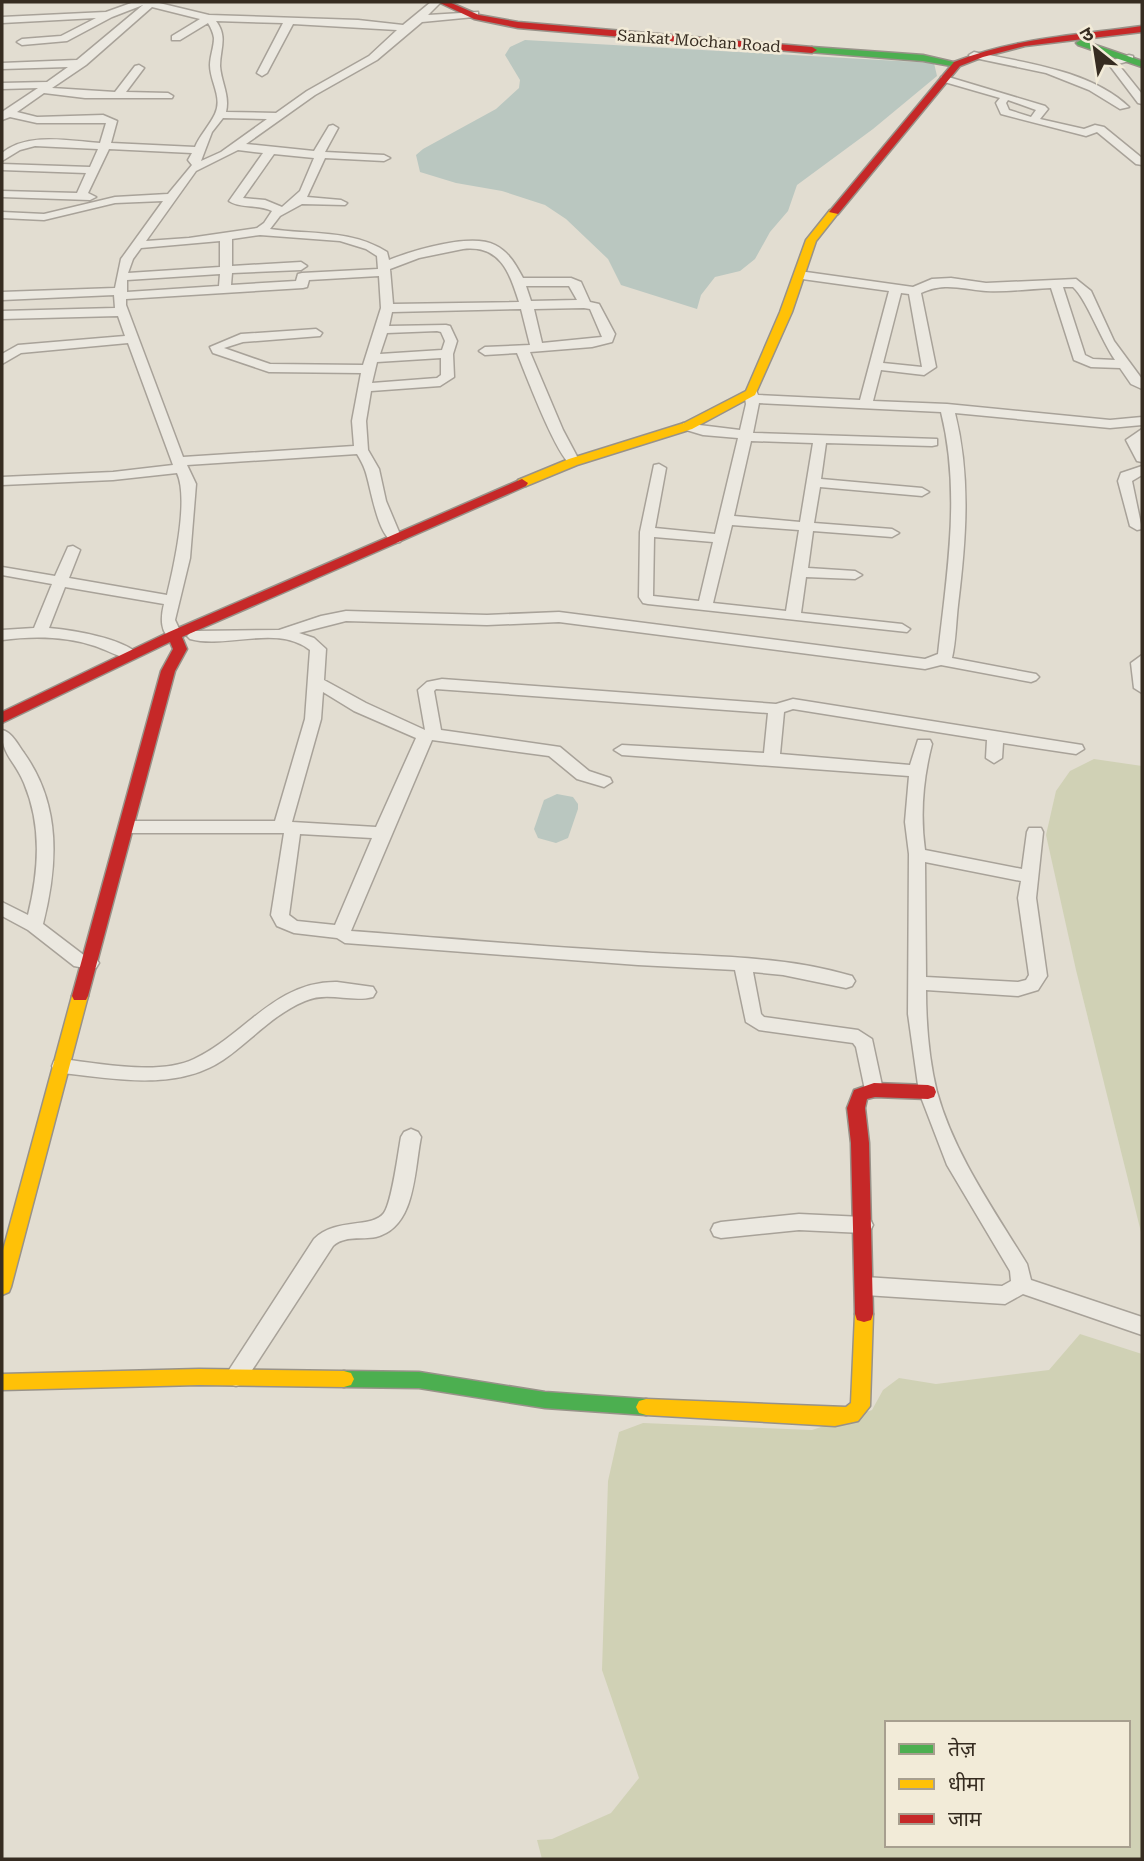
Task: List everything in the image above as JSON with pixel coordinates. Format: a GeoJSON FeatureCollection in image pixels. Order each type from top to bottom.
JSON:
{"type":"FeatureCollection","features":[{"type":"Feature","properties":{"kind":"main road","name":"Sankat Mochan Road"},"geometry":{"type":"LineString","coordinates":[[441,2],[474,14],[559,29],[923,58],[957,64]]}},
{"type":"Feature","properties":{"kind":"main road"},"geometry":{"type":"LineString","coordinates":[[4,713],[131,655],[177,642],[195,631],[395,538],[573,462],[688,426],[752,396],[811,240],[957,64],[974,55],[1021,41],[1142,30]]}},
{"type":"Feature","properties":{"kind":"main road"},"geometry":{"type":"LineString","coordinates":[[1066,37],[1138,61]]}},
{"type":"Feature","properties":{"kind":"main road"},"geometry":{"type":"LineString","coordinates":[[2,1287],[177,642]]}},
{"type":"Feature","properties":{"kind":"main road"},"geometry":{"type":"LineString","coordinates":[[2,1381],[236,1377],[419,1380],[545,1400],[753,1414],[835,1417],[851,1415],[860,1406],[864,1286],[860,1143],[856,1108],[860,1095],[874,1090],[928,1092]]}},
{"type":"Feature","properties":{"kind":"street"},"geometry":{"type":"LineString","coordinates":[[7,111],[84,63],[118,35],[145,2]]}},
{"type":"Feature","properties":{"kind":"street"},"geometry":{"type":"LineString","coordinates":[[22,42],[63,38],[145,2],[209,18],[358,23],[405,28]]}},
{"type":"Feature","properties":{"kind":"street"},"geometry":{"type":"LineString","coordinates":[[177,642],[169,620],[183,558],[189,484],[123,312],[119,293],[121,277],[136,245],[185,178],[198,165],[238,147],[312,93],[373,58],[405,28],[441,2]]}},
{"type":"Feature","properties":{"kind":"street"},"geometry":{"type":"LineString","coordinates":[[2,20],[114,14]]}},
{"type":"Feature","properties":{"kind":"street"},"geometry":{"type":"LineString","coordinates":[[419,19],[474,14]]}},
{"type":"Feature","properties":{"kind":"street"},"geometry":{"type":"LineString","coordinates":[[176,38],[209,18]]}},
{"type":"Feature","properties":{"kind":"street"},"geometry":{"type":"LineString","coordinates":[[198,165],[194,160],[207,131],[220,115],[222,92],[215,68],[219,39],[217,29],[209,18]]}},
{"type":"Feature","properties":{"kind":"street"},"geometry":{"type":"LineString","coordinates":[[18,65],[27,19]]}},
{"type":"Feature","properties":{"kind":"street"},"geometry":{"type":"LineString","coordinates":[[262,73],[289,21]]}},
{"type":"Feature","properties":{"kind":"street"},"geometry":{"type":"LineString","coordinates":[[63,38],[58,57],[67,63]]}},
{"type":"Feature","properties":{"kind":"street"},"geometry":{"type":"LineString","coordinates":[[974,55],[1049,71],[1093,88],[1124,107]]}},
{"type":"Feature","properties":{"kind":"street"},"geometry":{"type":"LineString","coordinates":[[1138,61],[1112,62],[1142,101]]}},
{"type":"Feature","properties":{"kind":"street"},"geometry":{"type":"LineString","coordinates":[[2,66],[84,63]]}},
{"type":"Feature","properties":{"kind":"street"},"geometry":{"type":"LineString","coordinates":[[118,95],[139,68]]}},
{"type":"Feature","properties":{"kind":"street"},"geometry":{"type":"LineString","coordinates":[[945,79],[986,87],[1043,109],[1033,121],[1086,133],[1095,128],[1100,129],[1140,162]]}},
{"type":"Feature","properties":{"kind":"street"},"geometry":{"type":"LineString","coordinates":[[2,86],[47,87],[85,95],[167,96]]}},
{"type":"Feature","properties":{"kind":"street"},"geometry":{"type":"LineString","coordinates":[[7,111],[37,120],[112,121],[105,146],[81,196]]}},
{"type":"Feature","properties":{"kind":"street"},"geometry":{"type":"LineString","coordinates":[[220,115],[279,116]]}},
{"type":"Feature","properties":{"kind":"street"},"geometry":{"type":"LineString","coordinates":[[136,245],[226,237],[260,231],[269,225],[275,215],[291,209],[300,200],[333,128]]}},
{"type":"Feature","properties":{"kind":"street"},"geometry":{"type":"LineString","coordinates":[[2,158],[24,144],[198,150]]}},
{"type":"Feature","properties":{"kind":"street"},"geometry":{"type":"LineString","coordinates":[[238,147],[384,158]]}},
{"type":"Feature","properties":{"kind":"street"},"geometry":{"type":"LineString","coordinates":[[229,216],[235,201],[270,151]]}},
{"type":"Feature","properties":{"kind":"street"},"geometry":{"type":"LineString","coordinates":[[2,167],[93,170]]}},
{"type":"Feature","properties":{"kind":"street"},"geometry":{"type":"LineString","coordinates":[[2,194],[81,196],[115,200],[172,197]]}},
{"type":"Feature","properties":{"kind":"street"},"geometry":{"type":"LineString","coordinates":[[2,215],[44,217],[115,200]]}},
{"type":"Feature","properties":{"kind":"street"},"geometry":{"type":"LineString","coordinates":[[300,200],[341,203]]}},
{"type":"Feature","properties":{"kind":"street"},"geometry":{"type":"LineString","coordinates":[[235,201],[265,204],[282,212]]}},
{"type":"Feature","properties":{"kind":"street"},"geometry":{"type":"LineString","coordinates":[[260,231],[301,255]]}},
{"type":"Feature","properties":{"kind":"street"},"geometry":{"type":"LineString","coordinates":[[301,255],[330,236],[378,251],[421,253]]}},
{"type":"Feature","properties":{"kind":"street"},"geometry":{"type":"LineString","coordinates":[[225,289],[226,237]]}},
{"type":"Feature","properties":{"kind":"street"},"geometry":{"type":"LineString","coordinates":[[121,277],[226,270],[301,255],[385,269],[403,258],[421,253],[463,246],[490,247],[500,254],[518,282],[537,348]]}},
{"type":"Feature","properties":{"kind":"street"},"geometry":{"type":"LineString","coordinates":[[378,251],[383,255],[387,308],[370,364],[359,421],[361,450],[372,469],[379,501],[395,538]]}},
{"type":"Feature","properties":{"kind":"street"},"geometry":{"type":"LineString","coordinates":[[2,296],[303,284],[301,255]]}},
{"type":"Feature","properties":{"kind":"street"},"geometry":{"type":"LineString","coordinates":[[799,275],[915,291],[932,283],[951,282],[986,287],[1070,282],[1082,286],[1108,341],[1142,385]]}},
{"type":"Feature","properties":{"kind":"street"},"geometry":{"type":"LineString","coordinates":[[518,282],[572,282],[577,285],[585,304]]}},
{"type":"Feature","properties":{"kind":"street"},"geometry":{"type":"LineString","coordinates":[[1056,283],[1079,357],[1091,363],[1132,369]]}},
{"type":"Feature","properties":{"kind":"street"},"geometry":{"type":"LineString","coordinates":[[865,405],[896,288]]}},
{"type":"Feature","properties":{"kind":"street"},"geometry":{"type":"LineString","coordinates":[[876,366],[924,371],[930,367],[915,291]]}},
{"type":"Feature","properties":{"kind":"street"},"geometry":{"type":"LineString","coordinates":[[387,308],[585,304],[595,307],[609,334],[608,338],[592,343],[485,351]]}},
{"type":"Feature","properties":{"kind":"street"},"geometry":{"type":"LineString","coordinates":[[2,315],[123,312]]}},
{"type":"Feature","properties":{"kind":"street"},"geometry":{"type":"LineString","coordinates":[[365,387],[447,380],[450,336],[442,327],[382,330]]}},
{"type":"Feature","properties":{"kind":"street"},"geometry":{"type":"LineString","coordinates":[[316,333],[241,338],[216,347],[268,368],[370,364],[447,354]]}},
{"type":"Feature","properties":{"kind":"street"},"geometry":{"type":"LineString","coordinates":[[2,360],[18,349],[133,339]]}},
{"type":"Feature","properties":{"kind":"street"},"geometry":{"type":"LineString","coordinates":[[522,349],[556,430],[573,462]]}},
{"type":"Feature","properties":{"kind":"street"},"geometry":{"type":"LineString","coordinates":[[708,607],[706,603],[727,520],[752,396],[947,408],[1089,422],[1142,421]]}},
{"type":"Feature","properties":{"kind":"street"},"geometry":{"type":"LineString","coordinates":[[280,635],[326,619],[345,616],[487,620],[559,617],[925,664],[938,660],[945,656],[956,544],[958,475],[954,432],[947,408]]}},
{"type":"Feature","properties":{"kind":"street"},"geometry":{"type":"LineString","coordinates":[[688,426],[703,431],[820,440],[932,442]]}},
{"type":"Feature","properties":{"kind":"street"},"geometry":{"type":"LineString","coordinates":[[1142,433],[1133,440],[1142,458]]}},
{"type":"Feature","properties":{"kind":"street"},"geometry":{"type":"LineString","coordinates":[[793,615],[820,440]]}},
{"type":"Feature","properties":{"kind":"street"},"geometry":{"type":"LineString","coordinates":[[2,481],[113,476],[180,465],[361,450]]}},
{"type":"Feature","properties":{"kind":"street"},"geometry":{"type":"LineString","coordinates":[[659,468],[647,532],[648,600],[902,629]]}},
{"type":"Feature","properties":{"kind":"street"},"geometry":{"type":"LineString","coordinates":[[1137,526],[1125,481],[1126,476],[1142,470]]}},
{"type":"Feature","properties":{"kind":"street"},"geometry":{"type":"LineString","coordinates":[[813,482],[922,492]]}},
{"type":"Feature","properties":{"kind":"street"},"geometry":{"type":"LineString","coordinates":[[727,520],[892,533]]}},
{"type":"Feature","properties":{"kind":"street"},"geometry":{"type":"LineString","coordinates":[[647,532],[722,539]]}},
{"type":"Feature","properties":{"kind":"street"},"geometry":{"type":"LineString","coordinates":[[40,631],[73,550]]}},
{"type":"Feature","properties":{"kind":"street"},"geometry":{"type":"LineString","coordinates":[[2,571],[173,601]]}},
{"type":"Feature","properties":{"kind":"street"},"geometry":{"type":"LineString","coordinates":[[800,572],[855,575]]}},
{"type":"Feature","properties":{"kind":"street"},"geometry":{"type":"LineString","coordinates":[[2,635],[40,631],[67,634],[131,655]]}},
{"type":"Feature","properties":{"kind":"street"},"geometry":{"type":"LineString","coordinates":[[195,631],[280,635],[314,643],[318,649],[313,719],[290,790],[281,915],[283,922],[294,927],[342,932]]}},
{"type":"Feature","properties":{"kind":"street"},"geometry":{"type":"LineString","coordinates":[[938,660],[1031,677]]}},
{"type":"Feature","properties":{"kind":"street"},"geometry":{"type":"LineString","coordinates":[[1142,660],[1139,663],[1142,688]]}},
{"type":"Feature","properties":{"kind":"street"},"geometry":{"type":"LineString","coordinates":[[316,682],[348,701],[430,735],[554,751],[583,775],[604,782]]}},
{"type":"Feature","properties":{"kind":"street"},"geometry":{"type":"LineString","coordinates":[[430,735],[426,690],[432,685],[442,684],[776,709],[793,704],[1076,748]]}},
{"type":"Feature","properties":{"kind":"street"},"geometry":{"type":"LineString","coordinates":[[772,759],[776,709]]}},
{"type":"Feature","properties":{"kind":"street"},"geometry":{"type":"LineString","coordinates":[[2,734],[19,756],[47,826],[48,869],[34,926]]}},
{"type":"Feature","properties":{"kind":"street"},"geometry":{"type":"LineString","coordinates":[[342,932],[420,743],[430,735]]}},
{"type":"Feature","properties":{"kind":"street"},"geometry":{"type":"LineString","coordinates":[[994,758],[995,735]]}},
{"type":"Feature","properties":{"kind":"street"},"geometry":{"type":"LineString","coordinates":[[923,744],[917,771],[913,822],[917,854],[918,1030],[928,1092],[957,1166],[1020,1270],[1021,1285]]}},
{"type":"Feature","properties":{"kind":"street"},"geometry":{"type":"LineString","coordinates":[[622,750],[917,771]]}},
{"type":"Feature","properties":{"kind":"street"},"geometry":{"type":"LineString","coordinates":[[127,827],[288,827],[382,833]]}},
{"type":"Feature","properties":{"kind":"street"},"geometry":{"type":"LineString","coordinates":[[916,984],[1018,989],[1032,985],[1038,976],[1027,898],[1027,876],[1035,832]]}},
{"type":"Feature","properties":{"kind":"street"},"geometry":{"type":"LineString","coordinates":[[917,854],[1027,876]]}},
{"type":"Feature","properties":{"kind":"street"},"geometry":{"type":"LineString","coordinates":[[2,908],[34,926],[80,961],[90,963]]}},
{"type":"Feature","properties":{"kind":"street"},"geometry":{"type":"LineString","coordinates":[[342,932],[345,937],[783,968],[846,981]]}},
{"type":"Feature","properties":{"kind":"street"},"geometry":{"type":"LineString","coordinates":[[743,965],[752,1017],[759,1023],[858,1037],[865,1044],[874,1090]]}},
{"type":"Feature","properties":{"kind":"street"},"geometry":{"type":"LineString","coordinates":[[61,1066],[160,1073],[200,1065],[272,1011],[301,994],[320,989],[367,992]]}},
{"type":"Feature","properties":{"kind":"street"},"geometry":{"type":"LineString","coordinates":[[236,1377],[319,1248],[331,1236],[376,1230],[390,1223],[396,1212],[411,1137]]}},
{"type":"Feature","properties":{"kind":"street"},"geometry":{"type":"LineString","coordinates":[[721,1230],[778,1223],[863,1225]]}},
{"type":"Feature","properties":{"kind":"street"},"geometry":{"type":"LineString","coordinates":[[864,1286],[1005,1295],[1021,1285]]}},
{"type":"Feature","properties":{"kind":"street"},"geometry":{"type":"LineString","coordinates":[[1021,1285],[1142,1326]]}},
{"type":"Feature","properties":{"kind":"green space"},"geometry":{"type":"Polygon","coordinates":[[[1094,759],[1142,766],[1142,1236],[1076,970],[1046,835],[1056,791],[1070,771],[1094,759]]]}},
{"type":"Feature","properties":{"kind":"green space"},"geometry":{"type":"Polygon","coordinates":[[[1080,1334],[1142,1354],[1142,1859],[542,1859],[537,1840],[552,1839],[611,1813],[639,1778],[602,1670],[608,1481],[619,1432],[643,1423],[812,1430],[872,1410],[883,1390],[899,1378],[936,1384],[1049,1370],[1080,1334]]]}},
{"type":"Feature","properties":{"kind":"shaded area"},"geometry":{"type":"Polygon","coordinates":[[[525,40],[934,63],[937,76],[873,129],[797,185],[788,211],[770,232],[755,259],[740,271],[715,277],[701,295],[697,309],[621,285],[608,259],[566,219],[545,205],[502,191],[456,183],[420,172],[416,155],[423,149],[496,109],[519,88],[520,80],[505,55],[510,47],[525,40]]]}},
{"type":"Feature","properties":{"kind":"shaded area"},"geometry":{"type":"Polygon","coordinates":[[[557,794],[573,797],[578,809],[568,838],[556,843],[538,838],[534,829],[544,800],[557,794]]]}},
{"type":"Feature","properties":{"kind":"traffic: fast"},"geometry":{"type":"LineString","coordinates":[[1081,43],[1142,64]]}},
{"type":"Feature","properties":{"kind":"traffic: fast"},"geometry":{"type":"LineString","coordinates":[[812,50],[923,58],[957,64]]}},
{"type":"Feature","properties":{"kind":"traffic: fast"},"geometry":{"type":"LineString","coordinates":[[344,1379],[419,1380],[545,1400],[646,1407]]}},
{"type":"Feature","properties":{"kind":"traffic: slow"},"geometry":{"type":"LineString","coordinates":[[522,483],[573,462],[688,426],[751,393],[786,312],[811,240],[834,212]]}},
{"type":"Feature","properties":{"kind":"traffic: slow"},"geometry":{"type":"LineString","coordinates":[[2,1287],[80,996]]}},
{"type":"Feature","properties":{"kind":"traffic: slow"},"geometry":{"type":"LineString","coordinates":[[646,1407],[835,1417],[851,1415],[860,1406],[864,1314]]}},
{"type":"Feature","properties":{"kind":"traffic: slow"},"geometry":{"type":"LineString","coordinates":[[2,1382],[199,1377],[344,1379]]}},
{"type":"Feature","properties":{"kind":"traffic: jam"},"geometry":{"type":"LineString","coordinates":[[442,2],[477,17],[518,25],[812,50]]}},
{"type":"Feature","properties":{"kind":"traffic: jam"},"geometry":{"type":"LineString","coordinates":[[834,212],[957,64],[979,55],[1025,44],[1142,29]]}},
{"type":"Feature","properties":{"kind":"traffic: jam"},"geometry":{"type":"LineString","coordinates":[[2,718],[174,635],[522,483]]}},
{"type":"Feature","properties":{"kind":"traffic: jam"},"geometry":{"type":"LineString","coordinates":[[80,996],[168,671],[180,649],[174,635]]}},
{"type":"Feature","properties":{"kind":"traffic: jam"},"geometry":{"type":"LineString","coordinates":[[864,1314],[860,1143],[856,1108],[860,1095],[874,1090],[928,1092]]}}]}
